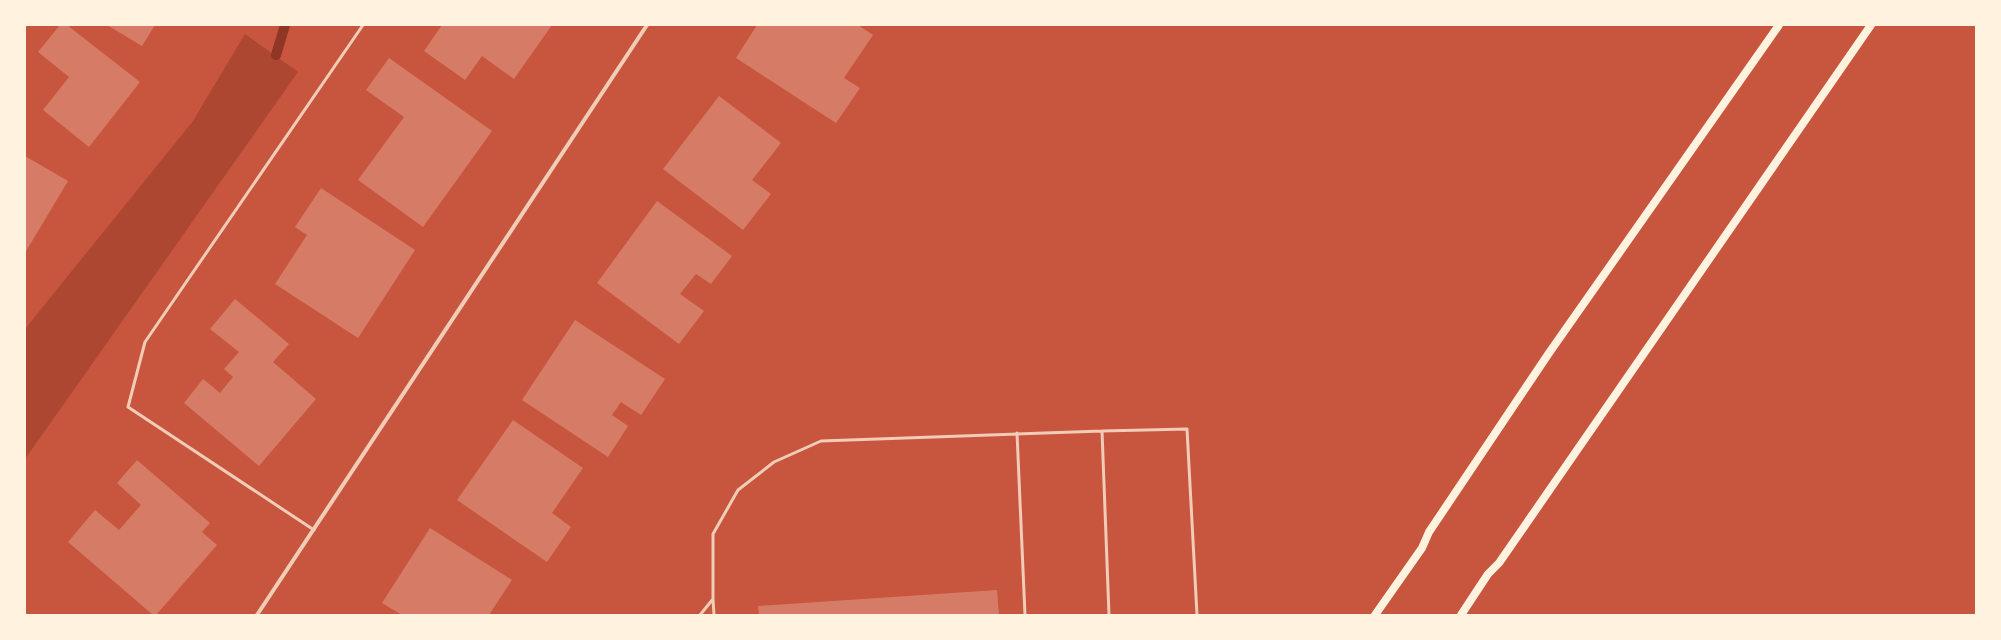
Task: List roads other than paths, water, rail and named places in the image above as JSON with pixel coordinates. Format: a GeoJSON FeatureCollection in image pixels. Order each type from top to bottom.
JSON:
{"type":"FeatureCollection","features":[{"type":"Feature","properties":{"kind":"main road"},"geometry":{"type":"LineString","coordinates":[[1375,615],[1422,548],[1429,532],[1549,353],[1779,25]]}},
{"type":"Feature","properties":{"kind":"main road"},"geometry":{"type":"LineString","coordinates":[[1461,615],[1488,574],[1499,563],[1871,25]]}},
{"type":"Feature","properties":{"kind":"street"},"geometry":{"type":"LineString","coordinates":[[257,615],[647,25]]}},
{"type":"Feature","properties":{"kind":"lane"},"geometry":{"type":"LineString","coordinates":[[314,530],[128,407],[145,342],[364,25]]}},
{"type":"Feature","properties":{"kind":"lane"},"geometry":{"type":"LineString","coordinates":[[714,615],[714,534],[738,490],[774,462],[821,441],[1017,433],[1187,429],[1198,615]]}},
{"type":"Feature","properties":{"kind":"lane"},"geometry":{"type":"LineString","coordinates":[[1102,431],[1108,615]]}},
{"type":"Feature","properties":{"kind":"lane"},"geometry":{"type":"LineString","coordinates":[[1017,433],[1025,615]]}},
{"type":"Feature","properties":{"kind":"lane"},"geometry":{"type":"LineString","coordinates":[[700,615],[713,599]]}},
{"type":"Feature","properties":{"kind":"waterway"},"geometry":{"type":"LineString","coordinates":[[276,55],[285,25]]}}]}
